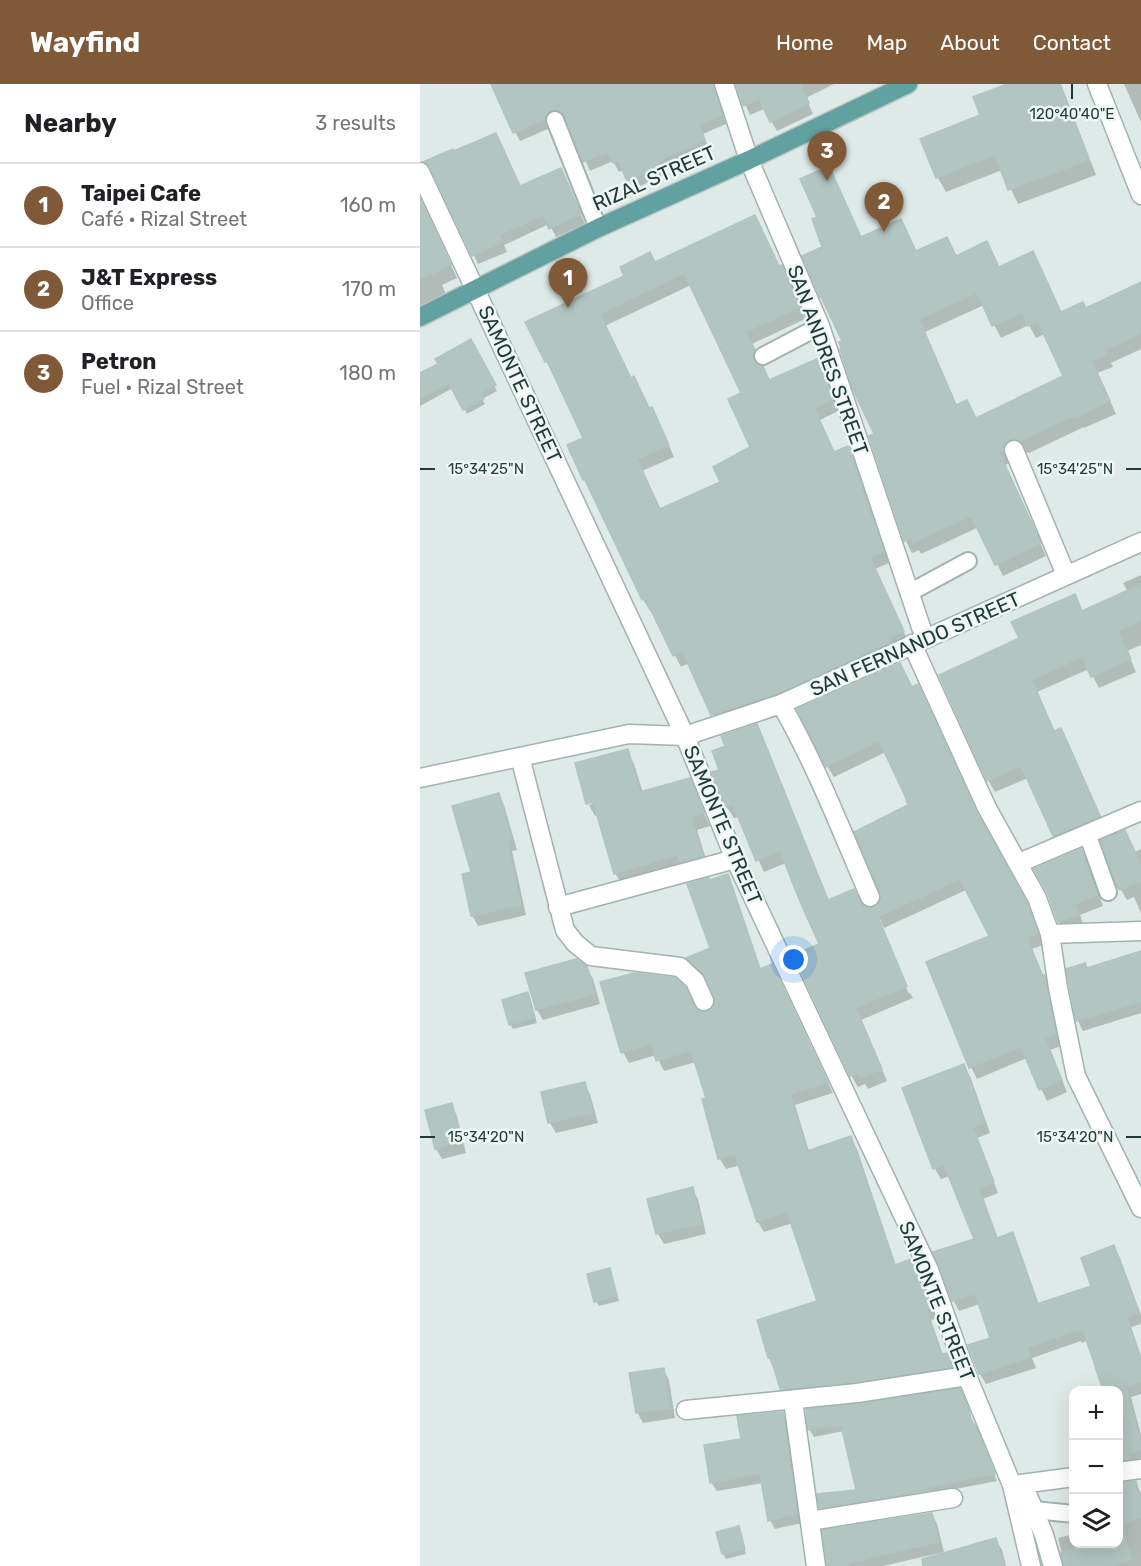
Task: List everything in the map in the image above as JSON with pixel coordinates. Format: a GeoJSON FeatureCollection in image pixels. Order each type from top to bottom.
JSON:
{"type":"FeatureCollection","features":[{"type":"Feature","properties":{"kind":"main road","name":"RIZAL STREET"},"geometry":{"type":"LineString","coordinates":[[420,317],[598,228],[749,160],[908,84]]}},
{"type":"Feature","properties":{"kind":"street","name":"SAN ANDRES STREET"},"geometry":{"type":"LineString","coordinates":[[724,84],[749,160],[820,326],[909,593],[919,641],[987,808],[1037,898],[1050,934],[1058,988],[1076,1076],[1141,1208]]}},
{"type":"Feature","properties":{"kind":"street"},"geometry":{"type":"LineString","coordinates":[[1097,84],[1141,195]]}},
{"type":"Feature","properties":{"kind":"street","name":"SAMONTE STREET"},"geometry":{"type":"LineString","coordinates":[[420,172],[685,736],[735,859],[929,1270],[966,1376],[1017,1484]]}},
{"type":"Feature","properties":{"kind":"street"},"geometry":{"type":"LineString","coordinates":[[1014,450],[1066,575]]}},
{"type":"Feature","properties":{"kind":"street","name":"SAN FERNANDO STREET"},"geometry":{"type":"LineString","coordinates":[[685,736],[781,704],[1141,542]]}},
{"type":"Feature","properties":{"kind":"street"},"geometry":{"type":"LineString","coordinates":[[781,704],[817,776],[870,897]]}},
{"type":"Feature","properties":{"kind":"street"},"geometry":{"type":"LineString","coordinates":[[420,778],[629,734],[685,736]]}},
{"type":"Feature","properties":{"kind":"street"},"geometry":{"type":"LineString","coordinates":[[520,757],[565,930],[575,943],[591,956],[680,967],[695,981],[704,1001]]}},
{"type":"Feature","properties":{"kind":"street"},"geometry":{"type":"LineString","coordinates":[[1019,863],[1141,812]]}},
{"type":"Feature","properties":{"kind":"street"},"geometry":{"type":"LineString","coordinates":[[558,907],[735,859]]}},
{"type":"Feature","properties":{"kind":"street"},"geometry":{"type":"LineString","coordinates":[[1050,934],[1141,931]]}},
{"type":"Feature","properties":{"kind":"street"},"geometry":{"type":"LineString","coordinates":[[686,1410],[793,1401],[966,1376]]}},
{"type":"Feature","properties":{"kind":"street"},"geometry":{"type":"LineString","coordinates":[[793,1401],[816,1566]]}},
{"type":"Feature","properties":{"kind":"street"},"geometry":{"type":"LineString","coordinates":[[1123,1471],[1141,1469]]}},
{"type":"Feature","properties":{"kind":"street"},"geometry":{"type":"LineString","coordinates":[[1017,1484],[1069,1478]]}},
{"type":"Feature","properties":{"kind":"street"},"geometry":{"type":"LineString","coordinates":[[1017,1484],[1034,1510],[1053,1566]]}},
{"type":"Feature","properties":{"kind":"street"},"geometry":{"type":"LineString","coordinates":[[1017,1484],[1031,1566]]}},
{"type":"Feature","properties":{"kind":"street"},"geometry":{"type":"LineString","coordinates":[[810,1521],[953,1498]]}},
{"type":"Feature","properties":{"kind":"lane"},"geometry":{"type":"LineString","coordinates":[[555,120],[598,228]]}},
{"type":"Feature","properties":{"kind":"lane"},"geometry":{"type":"LineString","coordinates":[[763,356],[820,326]]}},
{"type":"Feature","properties":{"kind":"lane"},"geometry":{"type":"LineString","coordinates":[[909,593],[968,561]]}},
{"type":"Feature","properties":{"kind":"lane"},"geometry":{"type":"LineString","coordinates":[[1088,836],[1108,892]]}},
{"type":"Feature","properties":{"kind":"lane"},"geometry":{"type":"LineString","coordinates":[[1034,1510],[1069,1514]]}},
{"type":"Feature","properties":{"kind":"building"},"geometry":{"type":"Polygon","coordinates":[[[491,84],[713,84],[722,115],[699,125],[705,140],[658,161],[660,166],[627,181],[618,161],[613,163],[607,152],[583,162],[565,116],[557,110],[551,111],[545,119],[513,133],[491,84]]]}},
{"type":"Feature","properties":{"kind":"building"},"geometry":{"type":"Polygon","coordinates":[[[736,84],[800,84],[809,103],[770,122],[759,99],[743,106],[736,84]]]}},
{"type":"Feature","properties":{"kind":"building"},"geometry":{"type":"Polygon","coordinates":[[[1007,84],[1060,84],[1089,160],[1008,190],[995,155],[936,178],[920,139],[980,115],[973,97],[1007,84]]]}},
{"type":"Feature","properties":{"kind":"building"},"geometry":{"type":"Polygon","coordinates":[[[496,133],[520,186],[561,168],[581,214],[549,229],[543,215],[500,235],[503,242],[472,256],[430,167],[423,162],[496,133]]]}},
{"type":"Feature","properties":{"kind":"building"},"geometry":{"type":"Polygon","coordinates":[[[829,166],[861,237],[901,219],[916,251],[947,237],[956,256],[987,241],[999,267],[1033,251],[1061,312],[1083,302],[1086,308],[1141,282],[1141,334],[1105,350],[1107,354],[1092,361],[1110,401],[1021,441],[1009,440],[999,452],[1041,543],[995,565],[971,516],[912,543],[911,539],[904,541],[869,436],[874,434],[853,390],[840,349],[839,342],[842,341],[802,256],[822,247],[812,219],[817,217],[800,179],[829,166]],[[977,293],[919,319],[956,405],[967,400],[976,418],[1063,376],[1038,322],[1028,326],[1022,313],[992,326],[977,293]]]}},
{"type":"Feature","properties":{"kind":"building"},"geometry":{"type":"Polygon","coordinates":[[[420,198],[451,265],[420,279],[420,198]]]}},
{"type":"Feature","properties":{"kind":"building"},"geometry":{"type":"Polygon","coordinates":[[[755,215],[779,266],[782,265],[800,307],[746,332],[755,350],[754,360],[763,366],[769,380],[819,358],[833,399],[814,408],[834,452],[848,446],[884,551],[870,557],[904,631],[888,638],[891,642],[777,694],[711,715],[682,651],[673,656],[645,598],[642,600],[583,480],[567,445],[583,438],[547,361],[545,362],[525,322],[624,276],[620,267],[650,252],[655,262],[755,215]],[[684,273],[600,314],[631,378],[634,376],[649,408],[652,407],[669,445],[637,459],[660,509],[720,482],[713,467],[750,447],[728,399],[741,393],[684,273]]]}},
{"type":"Feature","properties":{"kind":"building"},"geometry":{"type":"Polygon","coordinates":[[[471,339],[496,385],[481,393],[484,399],[463,410],[449,384],[420,399],[420,373],[438,364],[435,359],[471,339]]]}},
{"type":"Feature","properties":{"kind":"building"},"geometry":{"type":"Polygon","coordinates":[[[1141,584],[1141,621],[1118,631],[1131,659],[1091,677],[1082,657],[1032,680],[1054,731],[1061,728],[1100,816],[1053,836],[1021,766],[987,781],[939,675],[1019,638],[1011,622],[1075,594],[1082,611],[1141,584]]]}},
{"type":"Feature","properties":{"kind":"building"},"geometry":{"type":"Polygon","coordinates":[[[900,663],[912,687],[918,684],[977,813],[1027,903],[1038,933],[1027,937],[1042,976],[1045,975],[1056,1034],[1045,1038],[1062,1080],[1039,1090],[1021,1047],[969,1068],[926,962],[989,936],[960,879],[878,917],[907,986],[856,1008],[882,1069],[860,1078],[858,1074],[850,1076],[793,955],[819,944],[780,851],[756,861],[733,805],[726,807],[712,772],[719,770],[712,751],[725,746],[721,736],[757,724],[828,900],[854,889],[863,906],[875,907],[881,899],[880,893],[854,832],[908,805],[905,796],[879,741],[826,767],[797,709],[900,663]]]}},
{"type":"Feature","properties":{"kind":"building"},"geometry":{"type":"Polygon","coordinates":[[[628,749],[640,792],[690,778],[704,813],[691,817],[703,856],[680,862],[677,855],[614,874],[593,802],[586,804],[575,763],[628,749]]]}},
{"type":"Feature","properties":{"kind":"building"},"geometry":{"type":"Polygon","coordinates":[[[499,793],[512,839],[507,840],[521,905],[471,916],[462,874],[471,872],[452,806],[499,793]]]}},
{"type":"Feature","properties":{"kind":"building"},"geometry":{"type":"Polygon","coordinates":[[[1125,830],[1141,865],[1141,881],[1120,890],[1101,840],[1125,830]]]}},
{"type":"Feature","properties":{"kind":"building"},"geometry":{"type":"Polygon","coordinates":[[[1081,849],[1098,895],[1075,904],[1079,915],[1058,922],[1048,894],[1034,869],[1081,849]]]}},
{"type":"Feature","properties":{"kind":"building"},"geometry":{"type":"Polygon","coordinates":[[[728,874],[760,969],[772,964],[828,1083],[790,1094],[807,1151],[851,1136],[895,1265],[911,1259],[931,1308],[926,1309],[941,1354],[947,1353],[952,1367],[856,1382],[780,1389],[757,1320],[817,1301],[787,1212],[757,1222],[735,1155],[718,1159],[702,1099],[706,1098],[691,1051],[656,1061],[651,1044],[621,1053],[600,982],[634,973],[675,978],[686,988],[697,1010],[708,1011],[713,1007],[714,997],[705,976],[686,958],[710,948],[687,884],[728,874]]]}},
{"type":"Feature","properties":{"kind":"building"},"geometry":{"type":"Polygon","coordinates":[[[1141,951],[1141,1002],[1076,1021],[1066,969],[1085,963],[1087,968],[1141,951]]]}},
{"type":"Feature","properties":{"kind":"building"},"geometry":{"type":"Polygon","coordinates":[[[576,959],[587,966],[595,994],[536,1010],[525,973],[576,959]]]}},
{"type":"Feature","properties":{"kind":"building"},"geometry":{"type":"Polygon","coordinates":[[[528,992],[535,1018],[509,1025],[502,1000],[528,992]]]}},
{"type":"Feature","properties":{"kind":"building"},"geometry":{"type":"Polygon","coordinates":[[[964,1064],[985,1123],[973,1127],[994,1182],[979,1188],[997,1238],[1013,1232],[1037,1304],[1091,1286],[1081,1258],[1114,1245],[1139,1312],[1127,1317],[1141,1360],[1141,1382],[1126,1387],[1141,1442],[1141,1450],[1129,1454],[1130,1459],[1123,1460],[1123,1386],[1102,1386],[1083,1330],[1028,1347],[1031,1357],[979,1374],[968,1345],[990,1338],[975,1294],[952,1301],[933,1252],[974,1239],[944,1165],[933,1169],[902,1088],[964,1064]]]}},
{"type":"Feature","properties":{"kind":"building"},"geometry":{"type":"Polygon","coordinates":[[[585,1082],[593,1113],[548,1123],[541,1092],[585,1082]]]}},
{"type":"Feature","properties":{"kind":"building"},"geometry":{"type":"Polygon","coordinates":[[[452,1103],[462,1142],[435,1149],[425,1110],[452,1103]]]}},
{"type":"Feature","properties":{"kind":"building"},"geometry":{"type":"Polygon","coordinates":[[[693,1187],[701,1224],[656,1234],[647,1199],[693,1187]]]}},
{"type":"Feature","properties":{"kind":"building"},"geometry":{"type":"Polygon","coordinates":[[[610,1268],[617,1296],[594,1302],[587,1274],[610,1268]]]}},
{"type":"Feature","properties":{"kind":"building"},"geometry":{"type":"Polygon","coordinates":[[[664,1368],[670,1408],[636,1413],[629,1373],[664,1368]]]}},
{"type":"Feature","properties":{"kind":"building"},"geometry":{"type":"Polygon","coordinates":[[[960,1388],[972,1424],[975,1424],[995,1474],[927,1488],[927,1491],[819,1508],[817,1494],[856,1490],[841,1425],[808,1430],[806,1409],[858,1404],[960,1388]]]}},
{"type":"Feature","properties":{"kind":"building"},"geometry":{"type":"Polygon","coordinates":[[[783,1412],[797,1514],[768,1521],[760,1474],[710,1483],[704,1445],[741,1439],[737,1416],[783,1412]]]}},
{"type":"Feature","properties":{"kind":"building"},"geometry":{"type":"Polygon","coordinates":[[[1136,1481],[1141,1501],[1141,1518],[1123,1523],[1123,1494],[1123,1483],[1136,1481]]]}},
{"type":"Feature","properties":{"kind":"building"},"geometry":{"type":"Polygon","coordinates":[[[932,1513],[939,1542],[849,1563],[849,1566],[827,1566],[822,1530],[932,1513]]]}},
{"type":"Feature","properties":{"kind":"building"},"geometry":{"type":"Polygon","coordinates":[[[739,1526],[745,1549],[722,1554],[716,1532],[739,1526]]]}},
{"type":"Feature","properties":{"kind":"building"},"geometry":{"type":"Polygon","coordinates":[[[1123,1535],[1125,1535],[1132,1560],[1109,1566],[1064,1566],[1061,1552],[1076,1548],[1123,1548],[1123,1535]]]}},
{"type":"Feature","properties":{"kind":"building"},"geometry":{"type":"Polygon","coordinates":[[[996,1538],[1004,1566],[923,1566],[922,1559],[996,1538]]]}},
{"type":"Feature","properties":{"kind":"place","name":"Petron"},"geometry":{"type":"Point","coordinates":[827,181]}},
{"type":"Feature","properties":{"kind":"place","name":"J&T Express"},"geometry":{"type":"Point","coordinates":[884,232]}},
{"type":"Feature","properties":{"kind":"place","name":"Taipei Cafe"},"geometry":{"type":"Point","coordinates":[568,308]}}]}
